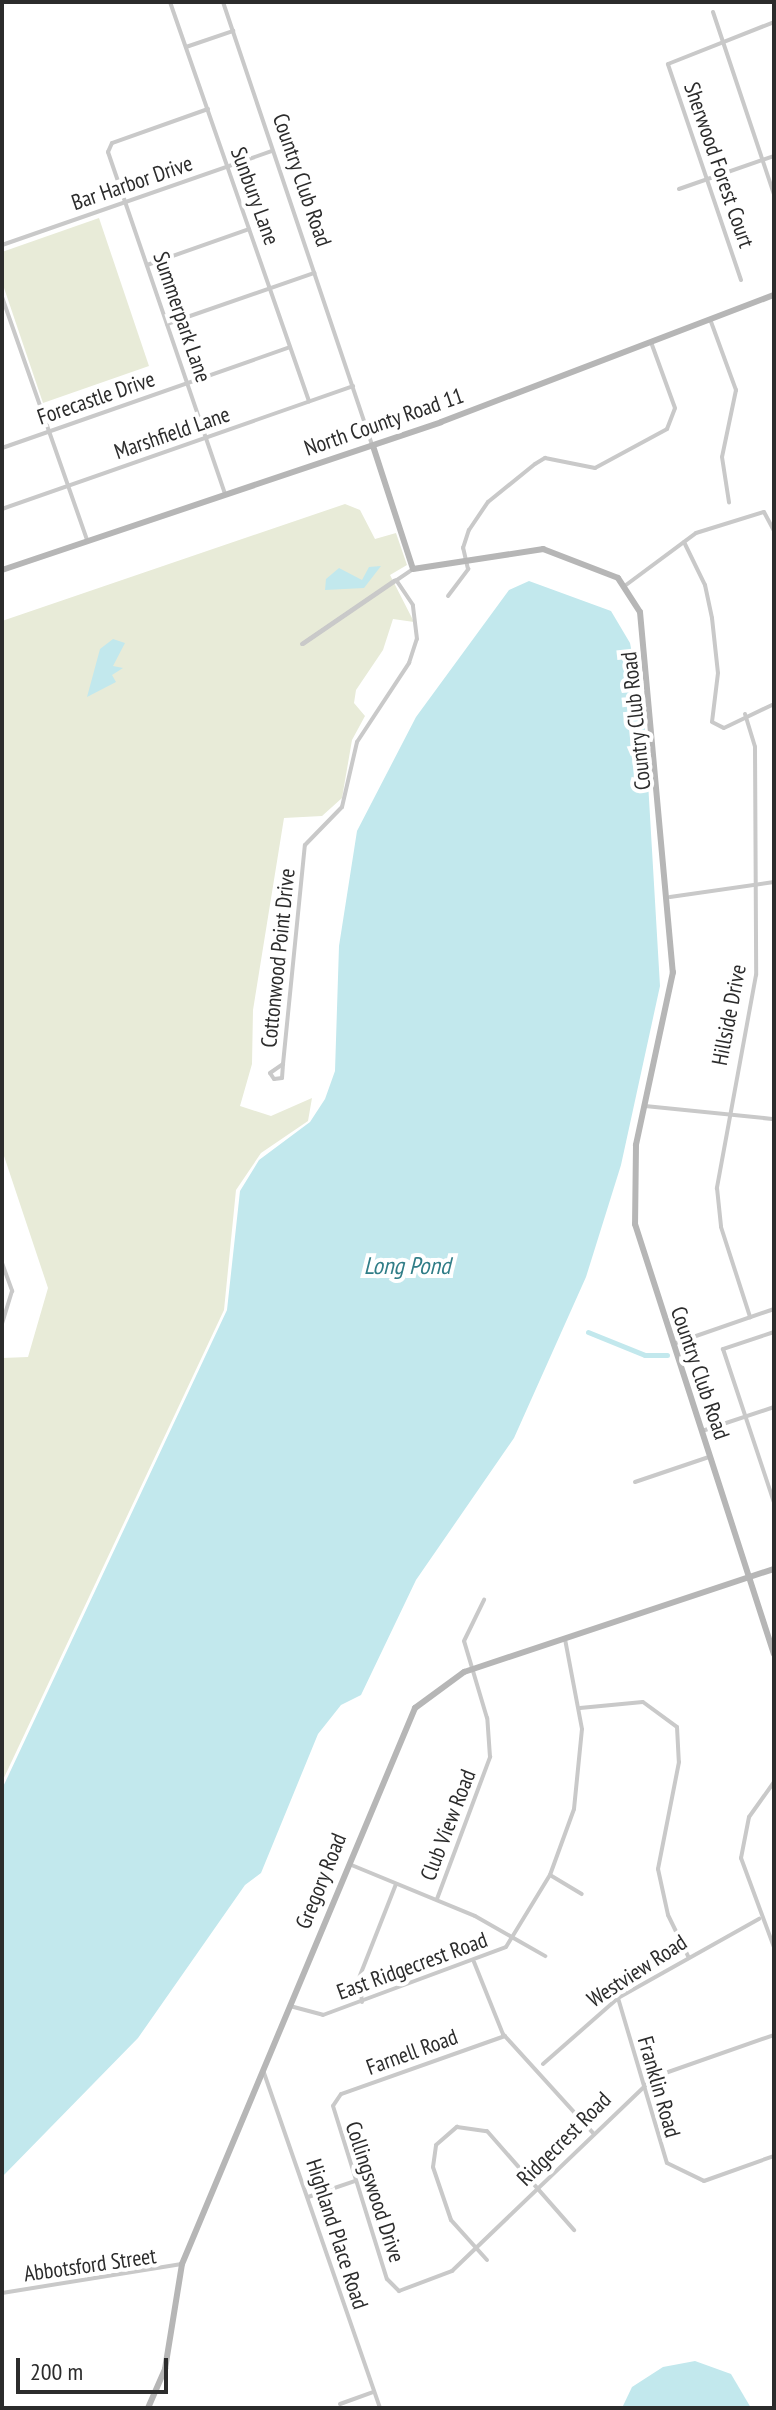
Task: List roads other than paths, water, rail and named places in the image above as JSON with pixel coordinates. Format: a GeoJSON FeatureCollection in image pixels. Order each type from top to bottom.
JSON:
{"type":"FeatureCollection","features":[{"type":"Feature","properties":{"kind":"street","name":"Sunbury Lane"},"geometry":{"type":"LineString","coordinates":[[170,2],[309,401]]}},
{"type":"Feature","properties":{"kind":"street","name":"Country Club Road"},"geometry":{"type":"LineString","coordinates":[[223,2],[413,569]]}},
{"type":"Feature","properties":{"kind":"street"},"geometry":{"type":"LineString","coordinates":[[713,12],[774,194]]}},
{"type":"Feature","properties":{"kind":"street"},"geometry":{"type":"LineString","coordinates":[[722,40],[774,22]]}},
{"type":"Feature","properties":{"kind":"street"},"geometry":{"type":"LineString","coordinates":[[186,47],[233,31]]}},
{"type":"Feature","properties":{"kind":"street","name":"Sherwood Forest Court"},"geometry":{"type":"LineString","coordinates":[[722,40],[669,60],[741,280]]}},
{"type":"Feature","properties":{"kind":"street","name":"Summerpark Lane"},"geometry":{"type":"LineString","coordinates":[[208,109],[108,148],[226,496]]}},
{"type":"Feature","properties":{"kind":"street","name":"Bar Harbor Drive"},"geometry":{"type":"LineString","coordinates":[[2,245],[273,150]]}},
{"type":"Feature","properties":{"kind":"street"},"geometry":{"type":"LineString","coordinates":[[679,189],[774,156]]}},
{"type":"Feature","properties":{"kind":"street"},"geometry":{"type":"LineString","coordinates":[[147,265],[249,229]]}},
{"type":"Feature","properties":{"kind":"street"},"geometry":{"type":"LineString","coordinates":[[167,324],[314,273]]}},
{"type":"Feature","properties":{"kind":"street","name":"North County Road 11"},"geometry":{"type":"LineString","coordinates":[[2,570],[373,446],[774,295]]}},
{"type":"Feature","properties":{"kind":"street"},"geometry":{"type":"LineString","coordinates":[[2,297],[87,540]]}},
{"type":"Feature","properties":{"kind":"street"},"geometry":{"type":"LineString","coordinates":[[710,319],[736,390],[722,457],[729,502]]}},
{"type":"Feature","properties":{"kind":"street"},"geometry":{"type":"LineString","coordinates":[[448,596],[468,569],[465,557],[469,530],[488,502],[535,464],[545,458],[595,468],[667,429],[675,408],[650,340]]}},
{"type":"Feature","properties":{"kind":"street","name":"Forecastle Drive"},"geometry":{"type":"LineString","coordinates":[[2,448],[290,347]]}},
{"type":"Feature","properties":{"kind":"street","name":"Marshfield Lane"},"geometry":{"type":"LineString","coordinates":[[2,509],[353,386]]}},
{"type":"Feature","properties":{"kind":"street"},"geometry":{"type":"LineString","coordinates":[[302,644],[413,569],[465,557],[543,549],[626,585],[684,542],[764,512],[774,531]]}},
{"type":"Feature","properties":{"kind":"street"},"geometry":{"type":"LineString","coordinates":[[684,542],[701,573],[712,618],[718,673],[712,722],[724,728],[745,714],[774,704]]}},
{"type":"Feature","properties":{"kind":"street","name":"Cottonwood Point Drive"},"geometry":{"type":"LineString","coordinates":[[283,1064],[305,845],[342,807],[357,742],[417,639],[413,605],[395,581]]}},
{"type":"Feature","properties":{"kind":"street","name":"Country Club Road"},"geometry":{"type":"LineString","coordinates":[[626,585],[643,627],[670,897],[671,997],[643,1105],[635,1224],[671,1344],[774,1654]]}},
{"type":"Feature","properties":{"kind":"street","name":"Hillside Drive"},"geometry":{"type":"LineString","coordinates":[[745,714],[755,747],[755,990],[725,1114],[717,1201],[750,1317]]}},
{"type":"Feature","properties":{"kind":"street"},"geometry":{"type":"LineString","coordinates":[[670,897],[757,882],[774,882]]}},
{"type":"Feature","properties":{"kind":"street"},"geometry":{"type":"LineString","coordinates":[[643,1105],[774,1119]]}},
{"type":"Feature","properties":{"kind":"street"},"geometry":{"type":"LineString","coordinates":[[2,1263],[12,1291],[2,1324]]}},
{"type":"Feature","properties":{"kind":"street"},"geometry":{"type":"LineString","coordinates":[[671,1344],[774,1309]]}},
{"type":"Feature","properties":{"kind":"street"},"geometry":{"type":"LineString","coordinates":[[774,1332],[723,1349],[774,1502]]}},
{"type":"Feature","properties":{"kind":"street"},"geometry":{"type":"LineString","coordinates":[[700,1431],[774,1407]]}},
{"type":"Feature","properties":{"kind":"street"},"geometry":{"type":"LineString","coordinates":[[635,1482],[709,1457]]}},
{"type":"Feature","properties":{"kind":"street","name":"Gregory Road"},"geometry":{"type":"LineString","coordinates":[[148,2408],[165,2369],[182,2264],[406,1721],[429,1693],[471,1670],[774,1569]]}},
{"type":"Feature","properties":{"kind":"street","name":"Club View Road"},"geometry":{"type":"LineString","coordinates":[[437,1899],[490,1757],[471,1670],[466,1629],[484,1600]]}},
{"type":"Feature","properties":{"kind":"street","name":"East Ridgecrest Road"},"geometry":{"type":"LineString","coordinates":[[290,2006],[323,2015],[474,1962],[512,1938],[550,1875],[579,1786],[580,1708],[565,1639]]}},
{"type":"Feature","properties":{"kind":"street"},"geometry":{"type":"LineString","coordinates":[[580,1708],[643,1702],[677,1727],[679,1762],[658,1869],[668,1915],[688,1956]]}},
{"type":"Feature","properties":{"kind":"street"},"geometry":{"type":"LineString","coordinates":[[774,1782],[749,1817],[741,1858],[759,1919],[774,1947]]}},
{"type":"Feature","properties":{"kind":"street"},"geometry":{"type":"LineString","coordinates":[[348,1863],[437,1899],[545,1956]]}},
{"type":"Feature","properties":{"kind":"street"},"geometry":{"type":"LineString","coordinates":[[550,1875],[582,1894]]}},
{"type":"Feature","properties":{"kind":"street"},"geometry":{"type":"LineString","coordinates":[[362,2002],[359,1978],[396,1883]]}},
{"type":"Feature","properties":{"kind":"street","name":"Westview Road"},"geometry":{"type":"LineString","coordinates":[[543,2064],[618,1998],[688,1956],[759,1919]]}},
{"type":"Feature","properties":{"kind":"street"},"geometry":{"type":"LineString","coordinates":[[474,1962],[505,2036],[593,2133]]}},
{"type":"Feature","properties":{"kind":"street","name":"Franklin Road"},"geometry":{"type":"LineString","coordinates":[[618,1998],[659,2149],[684,2176],[720,2180],[774,2156]]}},
{"type":"Feature","properties":{"kind":"street","name":"Ridgecrest Road"},"geometry":{"type":"LineString","coordinates":[[395,2289],[442,2278],[477,2248],[641,2086],[774,2035]]}},
{"type":"Feature","properties":{"kind":"street","name":"Farnell Road"},"geometry":{"type":"LineString","coordinates":[[334,2102],[505,2036]]}},
{"type":"Feature","properties":{"kind":"street","name":"Highland Place Road"},"geometry":{"type":"LineString","coordinates":[[263,2069],[380,2408]]}},
{"type":"Feature","properties":{"kind":"street","name":"Collingswood Drive"},"geometry":{"type":"LineString","coordinates":[[334,2102],[355,2181],[395,2289]]}},
{"type":"Feature","properties":{"kind":"street"},"geometry":{"type":"LineString","coordinates":[[487,2260],[451,2220],[433,2167],[441,2137],[457,2127],[487,2131],[574,2230]]}},
{"type":"Feature","properties":{"kind":"street"},"geometry":{"type":"LineString","coordinates":[[308,2197],[355,2181]]}},
{"type":"Feature","properties":{"kind":"street","name":"Abbotsford Street"},"geometry":{"type":"LineString","coordinates":[[2,2293],[182,2264]]}},
{"type":"Feature","properties":{"kind":"street"},"geometry":{"type":"LineString","coordinates":[[340,2404],[373,2392]]}},
{"type":"Feature","properties":{"kind":"water"},"geometry":{"type":"Polygon","coordinates":[[[381,566],[364,588],[325,590],[326,579],[339,568],[362,580],[369,567],[381,566]]]}},
{"type":"Feature","properties":{"kind":"water","name":"Long Pond"},"geometry":{"type":"Polygon","coordinates":[[[529,581],[611,611],[630,643],[644,714],[660,986],[621,1165],[586,1277],[514,1438],[416,1580],[361,1695],[341,1705],[318,1734],[261,1873],[245,1885],[138,2038],[2,2177],[2,1789],[227,1310],[240,1191],[259,1160],[310,1122],[325,1099],[335,1071],[339,946],[357,831],[416,717],[509,590],[529,581]]]}},
{"type":"Feature","properties":{"kind":"water"},"geometry":{"type":"Polygon","coordinates":[[[113,639],[125,643],[113,666],[123,668],[112,675],[116,682],[87,697],[100,649],[113,639]]]}},
{"type":"Feature","properties":{"kind":"water"},"geometry":{"type":"Polygon","coordinates":[[[695,2361],[731,2374],[751,2408],[622,2408],[632,2387],[663,2367],[695,2361]]]}},
{"type":"Feature","properties":{"kind":"waterway"},"geometry":{"type":"LineString","coordinates":[[588,1332],[645,1355],[667,1355]]}}]}
